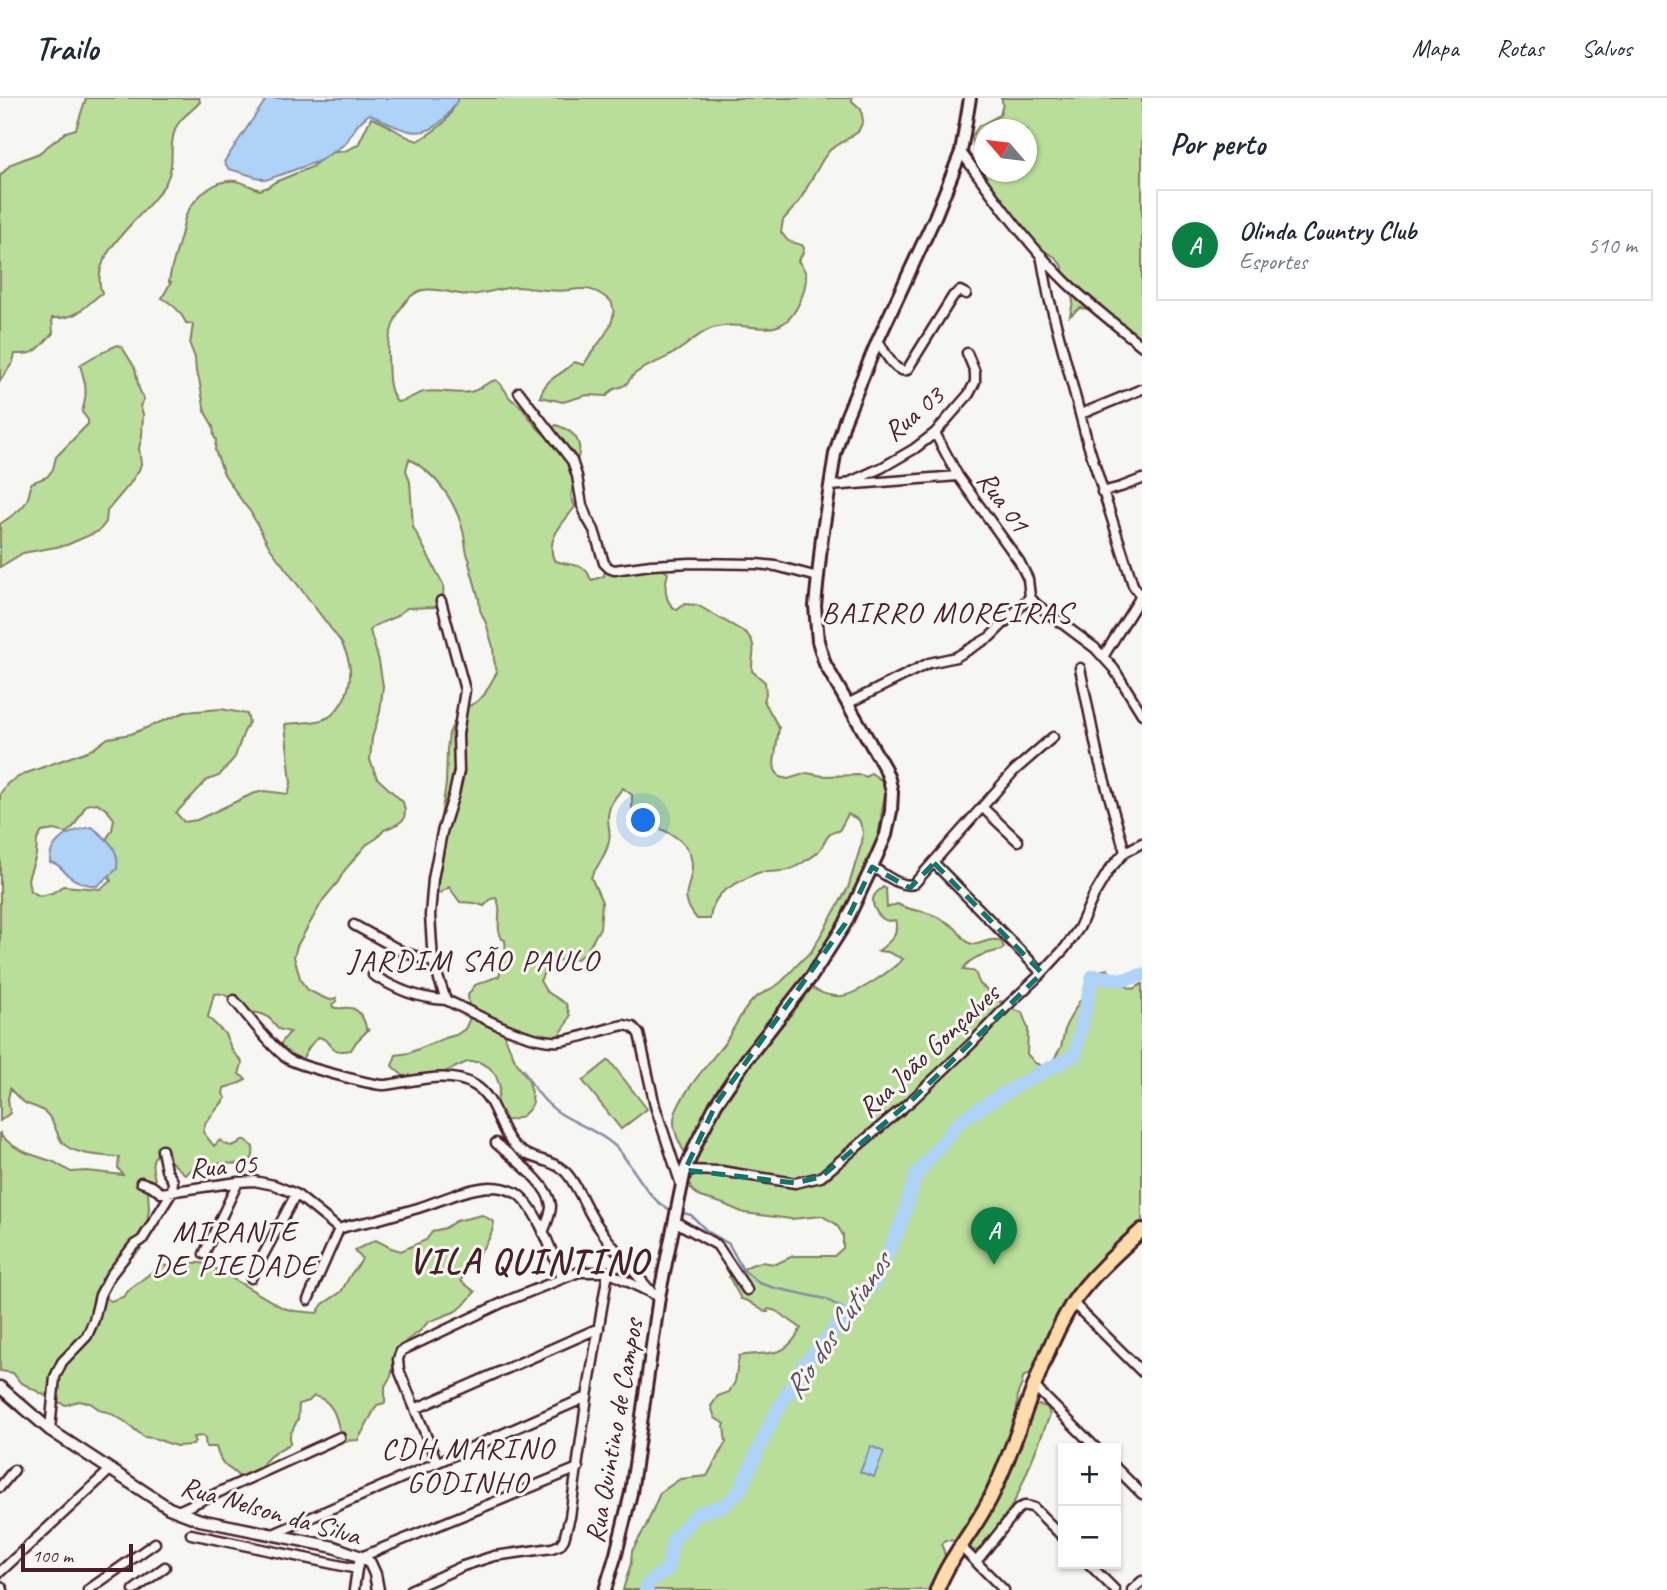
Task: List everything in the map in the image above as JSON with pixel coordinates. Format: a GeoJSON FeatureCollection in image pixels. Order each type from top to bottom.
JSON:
{"type":"FeatureCollection","features":[{"type":"Feature","properties":{"kind":"main road","name":"Rua Quintino de Campos"},"geometry":{"type":"LineString","coordinates":[[605,1590],[631,1493],[656,1295],[685,1170],[716,1104],[746,1060],[812,976],[845,923],[886,835],[891,811],[890,779],[825,664],[818,641],[815,606],[818,577],[835,454],[845,420],[961,152],[970,98]]}},
{"type":"Feature","properties":{"kind":"main road"},"geometry":{"type":"LineString","coordinates":[[937,1590],[960,1546],[992,1496],[1054,1340],[1073,1303],[1101,1270],[1142,1230]]}},
{"type":"Feature","properties":{"kind":"street"},"geometry":{"type":"LineString","coordinates":[[961,152],[1041,255],[1093,306],[1142,346]]}},
{"type":"Feature","properties":{"kind":"street"},"geometry":{"type":"LineString","coordinates":[[1041,255],[1049,298],[1102,492],[1133,585],[1141,597],[1103,657]]}},
{"type":"Feature","properties":{"kind":"street"},"geometry":{"type":"LineString","coordinates":[[878,340],[897,368],[907,370],[953,296],[960,291],[966,295]]}},
{"type":"Feature","properties":{"kind":"street","name":"Rua 03"},"geometry":{"type":"LineString","coordinates":[[846,484],[883,467],[914,449],[934,433],[969,394],[975,383],[975,372],[967,353]]}},
{"type":"Feature","properties":{"kind":"street"},"geometry":{"type":"LineString","coordinates":[[1081,414],[1142,389]]}},
{"type":"Feature","properties":{"kind":"street"},"geometry":{"type":"LineString","coordinates":[[519,392],[572,461],[582,505],[594,530],[604,563],[609,568],[614,570],[691,563],[755,564],[776,566],[818,577]]}},
{"type":"Feature","properties":{"kind":"street","name":"Rua 01"},"geometry":{"type":"LineString","coordinates":[[934,433],[958,477],[1019,561],[1028,579],[1030,597]]}},
{"type":"Feature","properties":{"kind":"street"},"geometry":{"type":"LineString","coordinates":[[830,486],[958,477]]}},
{"type":"Feature","properties":{"kind":"street"},"geometry":{"type":"LineString","coordinates":[[1102,492],[1142,479]]}},
{"type":"Feature","properties":{"kind":"street"},"geometry":{"type":"LineString","coordinates":[[848,704],[929,663],[956,657],[990,637],[1030,597],[1095,648],[1121,678],[1142,715]]}},
{"type":"Feature","properties":{"kind":"street"},"geometry":{"type":"LineString","coordinates":[[441,601],[465,690],[458,734],[458,771],[442,832],[433,879],[430,915],[433,962],[446,1000]]}},
{"type":"Feature","properties":{"kind":"street"},"geometry":{"type":"LineString","coordinates":[[1080,668],[1098,757],[1125,852]]}},
{"type":"Feature","properties":{"kind":"street"},"geometry":{"type":"LineString","coordinates":[[873,867],[902,884],[914,884],[1014,771],[1053,737]]}},
{"type":"Feature","properties":{"kind":"street"},"geometry":{"type":"LineString","coordinates":[[982,807],[1018,841]]}},
{"type":"Feature","properties":{"kind":"street","name":"Rua João Gonçalves"},"geometry":{"type":"LineString","coordinates":[[685,1170],[721,1171],[795,1182],[821,1177],[912,1100],[1042,973],[1079,928],[1109,870],[1125,852],[1142,844]]}},
{"type":"Feature","properties":{"kind":"street"},"geometry":{"type":"LineString","coordinates":[[934,863],[1042,973]]}},
{"type":"Feature","properties":{"kind":"street"},"geometry":{"type":"LineString","coordinates":[[354,925],[403,952],[433,962]]}},
{"type":"Feature","properties":{"kind":"street"},"geometry":{"type":"LineString","coordinates":[[373,975],[410,994],[446,1000],[527,1037],[545,1042],[561,1041],[624,1025],[633,1027],[639,1034],[655,1106],[681,1185]]}},
{"type":"Feature","properties":{"kind":"street"},"geometry":{"type":"LineString","coordinates":[[234,1000],[290,1060],[355,1080],[382,1085],[455,1078],[473,1084],[485,1093],[503,1131],[513,1145],[526,1155],[562,1169],[596,1223],[656,1295]]}},
{"type":"Feature","properties":{"kind":"street"},"geometry":{"type":"LineString","coordinates":[[496,1143],[545,1190],[551,1205],[543,1233]]}},
{"type":"Feature","properties":{"kind":"street"},"geometry":{"type":"LineString","coordinates":[[50,1430],[55,1377],[62,1362],[87,1336],[100,1294],[110,1276],[134,1245],[142,1240],[172,1192],[173,1181],[166,1170],[162,1150]]}},
{"type":"Feature","properties":{"kind":"street","name":"Rua 05"},"geometry":{"type":"LineString","coordinates":[[141,1182],[160,1193],[238,1182],[254,1181],[274,1185],[296,1195],[339,1229]]}},
{"type":"Feature","properties":{"kind":"street"},"geometry":{"type":"LineString","coordinates":[[204,1254],[238,1182]]}},
{"type":"Feature","properties":{"kind":"street"},"geometry":{"type":"LineString","coordinates":[[308,1300],[339,1229],[489,1187],[503,1188],[518,1194],[531,1208],[562,1278]]}},
{"type":"Feature","properties":{"kind":"street"},"geometry":{"type":"LineString","coordinates":[[251,1278],[296,1195]]}},
{"type":"Feature","properties":{"kind":"street"},"geometry":{"type":"LineString","coordinates":[[674,1220],[717,1245],[747,1290]]}},
{"type":"Feature","properties":{"kind":"street"},"geometry":{"type":"LineString","coordinates":[[437,1462],[399,1370],[398,1359],[401,1351],[504,1302],[579,1272],[608,1272],[656,1295]]}},
{"type":"Feature","properties":{"kind":"street"},"geometry":{"type":"LineString","coordinates":[[410,1590],[463,1566],[494,1556],[552,1549],[564,1539],[570,1517],[608,1272]]}},
{"type":"Feature","properties":{"kind":"street"},"geometry":{"type":"LineString","coordinates":[[1073,1303],[1142,1373]]}},
{"type":"Feature","properties":{"kind":"street"},"geometry":{"type":"LineString","coordinates":[[415,1409],[598,1328]]}},
{"type":"Feature","properties":{"kind":"street","name":"Rua Nelson da Silva"},"geometry":{"type":"LineString","coordinates":[[0,1387],[50,1430],[169,1508],[200,1520],[334,1547],[362,1557],[370,1563],[378,1590]]}},
{"type":"Feature","properties":{"kind":"street"},"geometry":{"type":"LineString","coordinates":[[1035,1387],[1091,1443]]}},
{"type":"Feature","properties":{"kind":"street"},"geometry":{"type":"LineString","coordinates":[[271,1535],[587,1397]]}},
{"type":"Feature","properties":{"kind":"street"},"geometry":{"type":"LineString","coordinates":[[178,1511],[340,1437]]}},
{"type":"Feature","properties":{"kind":"street"},"geometry":{"type":"LineString","coordinates":[[354,1590],[362,1557],[578,1468]]}},
{"type":"Feature","properties":{"kind":"street"},"geometry":{"type":"LineString","coordinates":[[0,1487],[14,1470]]}},
{"type":"Feature","properties":{"kind":"street"},"geometry":{"type":"LineString","coordinates":[[0,1572],[110,1470]]}},
{"type":"Feature","properties":{"kind":"street"},"geometry":{"type":"LineString","coordinates":[[1121,1473],[1142,1494]]}},
{"type":"Feature","properties":{"kind":"street"},"geometry":{"type":"LineString","coordinates":[[976,1562],[1022,1506],[1034,1508],[1058,1533]]}},
{"type":"Feature","properties":{"kind":"street"},"geometry":{"type":"LineString","coordinates":[[191,1534],[357,1569]]}},
{"type":"Feature","properties":{"kind":"street"},"geometry":{"type":"LineString","coordinates":[[88,1590],[155,1543]]}},
{"type":"Feature","properties":{"kind":"street"},"geometry":{"type":"LineString","coordinates":[[960,1546],[1004,1590]]}},
{"type":"Feature","properties":{"kind":"street"},"geometry":{"type":"LineString","coordinates":[[134,1590],[166,1567]]}},
{"type":"Feature","properties":{"kind":"street"},"geometry":{"type":"LineString","coordinates":[[1094,1569],[1115,1590]]}},
{"type":"Feature","properties":{"kind":"street"},"geometry":{"type":"LineString","coordinates":[[1132,1590],[1142,1581]]}},
{"type":"Feature","properties":{"kind":"highlighted area"},"geometry":{"type":"Polygon","coordinates":[[[934,863],[1042,973],[912,1100],[821,1177],[795,1183],[685,1170],[716,1104],[845,924],[872,867],[910,888],[934,863]]]}},
{"type":"Feature","properties":{"kind":"green space"},"geometry":{"type":"Polygon","coordinates":[[[86,98],[199,98],[200,102],[182,119],[175,130],[171,168],[166,182],[158,195],[122,234],[103,263],[99,278],[102,293],[85,308],[68,317],[52,318],[53,333],[37,350],[15,354],[13,362],[0,381],[0,176],[11,164],[39,153],[66,132],[76,129],[86,98]]]}},
{"type":"Feature","properties":{"kind":"green space"},"geometry":{"type":"Polygon","coordinates":[[[458,98],[852,98],[861,109],[863,121],[858,132],[830,150],[799,202],[783,220],[781,232],[788,241],[804,248],[798,261],[804,268],[806,278],[796,309],[787,321],[765,328],[725,326],[710,329],[669,356],[640,370],[625,385],[613,389],[607,396],[587,395],[563,402],[540,397],[546,384],[574,362],[584,365],[609,328],[613,312],[610,300],[593,290],[585,289],[556,291],[517,287],[470,295],[423,290],[407,300],[392,327],[388,356],[392,392],[397,402],[401,402],[424,392],[473,391],[496,380],[545,435],[550,438],[550,430],[556,425],[568,430],[576,438],[579,448],[577,461],[570,462],[574,481],[571,495],[575,507],[554,538],[554,560],[584,569],[592,580],[604,576],[606,564],[609,562],[624,573],[647,567],[663,570],[668,573],[666,594],[673,607],[677,610],[685,604],[697,605],[746,633],[753,647],[752,671],[765,682],[764,701],[779,728],[774,763],[780,777],[788,779],[807,773],[866,777],[871,773],[881,780],[887,790],[876,846],[809,986],[828,995],[848,995],[874,981],[903,959],[878,951],[890,941],[896,930],[895,920],[885,920],[874,908],[874,896],[883,887],[886,889],[887,908],[897,904],[931,914],[954,927],[969,943],[1001,941],[1004,947],[1001,950],[974,959],[963,970],[976,973],[980,984],[988,990],[986,998],[1003,1002],[1022,1012],[1028,1029],[1027,1054],[1035,1063],[1047,1068],[1061,1047],[1066,1025],[1079,1002],[1088,994],[1095,972],[1107,969],[1123,985],[1133,989],[1142,984],[1142,1224],[1079,1281],[1078,1289],[1035,1368],[1023,1377],[1018,1393],[1012,1453],[966,1536],[956,1541],[945,1540],[941,1544],[945,1558],[944,1569],[928,1590],[623,1590],[632,1551],[660,1493],[680,1479],[707,1476],[726,1442],[725,1424],[715,1418],[711,1406],[718,1396],[729,1392],[735,1382],[739,1356],[782,1350],[801,1328],[776,1311],[769,1309],[765,1312],[741,1299],[729,1277],[761,1262],[776,1264],[793,1256],[834,1256],[843,1248],[843,1235],[836,1224],[822,1216],[791,1219],[744,1213],[700,1197],[691,1189],[688,1177],[694,1166],[678,1139],[674,1122],[675,1113],[687,1092],[726,1041],[749,1005],[780,983],[811,952],[848,888],[863,831],[859,820],[848,814],[839,831],[828,836],[813,856],[795,868],[758,873],[736,884],[725,890],[717,899],[710,919],[697,919],[686,898],[692,866],[686,848],[672,835],[635,820],[632,795],[623,788],[609,810],[608,846],[591,877],[602,902],[600,928],[586,952],[577,959],[553,961],[540,981],[546,991],[566,1004],[570,1016],[565,1027],[558,1036],[546,1040],[524,1029],[511,1027],[505,1037],[515,1060],[529,1081],[533,1103],[527,1111],[517,1118],[503,1121],[495,1111],[500,1087],[496,1076],[489,1067],[479,1062],[467,1062],[434,1077],[411,1080],[401,1074],[392,1066],[396,1055],[409,1053],[465,1029],[470,1018],[468,995],[475,985],[499,976],[506,954],[505,940],[502,939],[499,929],[496,898],[484,906],[460,902],[449,887],[435,893],[436,849],[446,784],[449,733],[458,714],[484,695],[497,672],[461,523],[451,501],[437,481],[409,459],[406,470],[410,482],[413,527],[443,584],[443,597],[435,607],[407,608],[395,617],[374,626],[370,631],[383,686],[370,760],[377,778],[403,802],[404,819],[384,830],[366,845],[344,871],[323,900],[297,946],[294,957],[301,981],[308,990],[330,1000],[336,998],[333,1007],[357,1011],[364,1020],[366,1030],[369,1029],[351,1050],[338,1051],[319,1037],[299,1064],[292,1067],[280,1061],[279,1056],[281,1045],[290,1032],[278,1029],[263,1014],[242,1011],[226,996],[214,994],[208,1017],[225,1034],[233,1052],[241,1060],[239,1074],[246,1079],[224,1088],[223,1094],[226,1098],[206,1122],[203,1132],[214,1146],[220,1140],[231,1146],[246,1140],[253,1147],[253,1157],[247,1164],[198,1165],[186,1175],[162,1154],[156,1155],[152,1165],[155,1180],[148,1193],[146,1231],[149,1238],[138,1252],[110,1275],[99,1294],[111,1301],[123,1297],[161,1265],[178,1270],[189,1264],[200,1263],[209,1265],[283,1308],[317,1313],[323,1304],[341,1292],[360,1263],[362,1258],[355,1250],[376,1240],[401,1251],[426,1240],[433,1231],[456,1221],[482,1215],[494,1222],[492,1232],[461,1281],[475,1292],[463,1306],[428,1322],[405,1342],[395,1358],[391,1376],[385,1386],[385,1403],[377,1405],[358,1440],[342,1441],[331,1407],[314,1396],[299,1404],[298,1419],[290,1435],[290,1444],[268,1458],[255,1479],[241,1480],[222,1462],[216,1447],[206,1447],[203,1436],[193,1437],[193,1445],[176,1446],[144,1437],[124,1421],[90,1403],[78,1401],[66,1405],[20,1382],[13,1373],[0,1371],[0,1132],[2,1137],[15,1147],[54,1162],[71,1172],[123,1175],[118,1168],[119,1157],[89,1154],[66,1146],[46,1113],[24,1103],[10,1089],[10,1113],[0,1121],[0,794],[8,783],[24,774],[93,749],[108,738],[131,734],[185,712],[221,709],[247,714],[249,722],[235,757],[219,776],[207,780],[176,813],[184,822],[197,820],[252,794],[264,791],[288,794],[291,783],[285,724],[313,722],[329,717],[343,701],[350,681],[349,662],[341,642],[270,548],[250,511],[224,474],[215,450],[213,426],[205,412],[190,345],[193,324],[186,323],[176,309],[162,298],[171,282],[171,271],[186,216],[196,200],[216,184],[240,182],[260,190],[312,167],[328,153],[345,151],[358,145],[371,118],[418,141],[443,124],[458,98]],[[97,803],[86,805],[74,826],[66,833],[54,830],[42,832],[37,840],[36,855],[28,879],[30,891],[40,896],[63,886],[100,889],[111,881],[107,871],[106,840],[114,819],[97,803]]]}},
{"type":"Feature","properties":{"kind":"green space"},"geometry":{"type":"Polygon","coordinates":[[[1001,98],[1142,98],[1142,347],[1088,309],[1080,308],[1070,316],[1073,302],[1071,292],[1063,283],[1063,267],[1055,257],[1032,244],[986,182],[1037,182],[1037,119],[992,119],[1000,115],[1003,104],[1001,98]]]}},
{"type":"Feature","properties":{"kind":"green space"},"geometry":{"type":"Polygon","coordinates":[[[117,345],[122,347],[135,368],[144,399],[140,406],[143,414],[139,470],[107,511],[106,522],[99,531],[67,545],[23,553],[0,567],[0,524],[22,508],[28,498],[31,483],[47,477],[53,469],[56,457],[88,424],[82,412],[86,389],[80,365],[117,345]]]}},
{"type":"Feature","properties":{"kind":"green space"},"geometry":{"type":"Polygon","coordinates":[[[609,1060],[647,1109],[621,1129],[583,1081],[609,1060]]]}},
{"type":"Feature","properties":{"kind":"green space"},"geometry":{"type":"Polygon","coordinates":[[[1034,1407],[1047,1407],[1050,1415],[1018,1494],[981,1549],[974,1551],[969,1546],[970,1541],[998,1500],[1034,1407]]]}},
{"type":"Feature","properties":{"kind":"water"},"geometry":{"type":"Polygon","coordinates":[[[267,98],[459,98],[442,121],[424,131],[406,130],[369,114],[358,124],[345,144],[319,161],[266,180],[229,169],[224,162],[267,98]]]}},
{"type":"Feature","properties":{"kind":"water"},"geometry":{"type":"Polygon","coordinates":[[[92,827],[111,844],[117,861],[117,869],[97,886],[76,880],[50,862],[53,847],[63,837],[92,827]]]}},
{"type":"Feature","properties":{"kind":"water"},"geometry":{"type":"Polygon","coordinates":[[[871,1446],[884,1452],[874,1477],[860,1472],[871,1446]]]}},
{"type":"Feature","properties":{"kind":"waterway","name":"Rio dos Cutianos"},"geometry":{"type":"LineString","coordinates":[[646,1590],[649,1582],[668,1569],[673,1540],[698,1513],[723,1506],[739,1492],[773,1418],[804,1365],[875,1282],[903,1219],[916,1175],[961,1120],[1075,1055],[1093,976],[1123,980],[1142,975]]}},
{"type":"Feature","properties":{"kind":"waterway"},"geometry":{"type":"LineString","coordinates":[[523,1069],[534,1088],[549,1105],[616,1147],[656,1200],[672,1210]]}},
{"type":"Feature","properties":{"kind":"waterway"},"geometry":{"type":"LineString","coordinates":[[678,1212],[691,1215],[707,1231],[729,1244],[743,1270],[759,1283],[826,1299],[847,1314]]}},
{"type":"Feature","properties":{"kind":"place","name":"Olinda Country Club"},"geometry":{"type":"Point","coordinates":[994,1265]}},
{"type":"Feature","properties":{"kind":"district","name":"BAIRRO MOREIRAS"},"geometry":{"type":"Point","coordinates":[947,612]}},
{"type":"Feature","properties":{"kind":"district","name":"JARDIM SÃO PAULO"},"geometry":{"type":"Point","coordinates":[474,960]}},
{"type":"Feature","properties":{"kind":"district","name":"MIRANTE DE PIEDADE"},"geometry":{"type":"Point","coordinates":[235,1248]}},
{"type":"Feature","properties":{"kind":"district","name":"VILA QUINTINO"},"geometry":{"type":"Point","coordinates":[529,1261]}},
{"type":"Feature","properties":{"kind":"district","name":"CDH MARINO GODINHO"},"geometry":{"type":"Point","coordinates":[468,1465]}}]}
